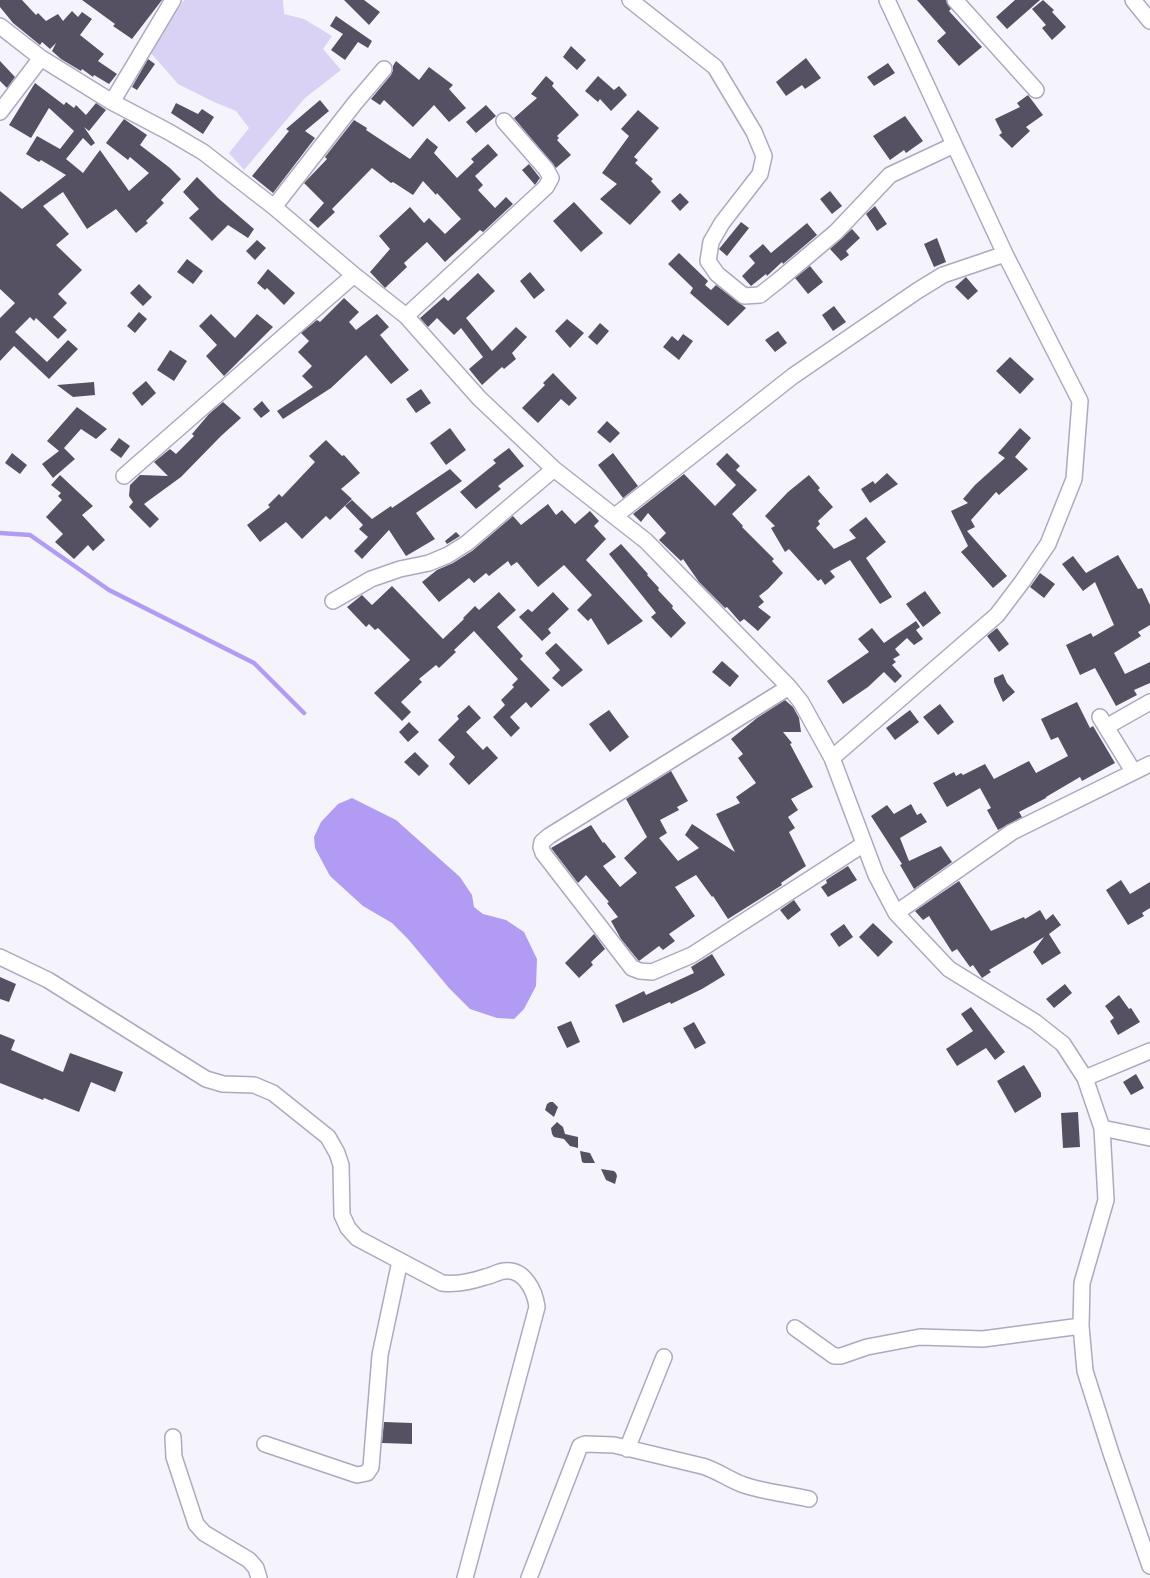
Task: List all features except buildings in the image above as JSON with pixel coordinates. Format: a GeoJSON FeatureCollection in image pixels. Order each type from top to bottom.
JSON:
{"type":"FeatureCollection","features":[{"type":"Feature","properties":{"kind":"street"},"geometry":{"type":"LineString","coordinates":[[112,102],[173,0]]}},
{"type":"Feature","properties":{"kind":"street"},"geometry":{"type":"LineString","coordinates":[[630,0],[715,67],[754,132],[764,156],[760,174],[722,223],[710,242],[708,261],[717,274],[744,296],[760,295],[779,280],[836,232],[890,175],[954,145]]}},
{"type":"Feature","properties":{"kind":"street"},"geometry":{"type":"LineString","coordinates":[[832,758],[997,615],[1048,544],[1074,479],[1080,401],[1005,254],[887,0]]}},
{"type":"Feature","properties":{"kind":"street"},"geometry":{"type":"LineString","coordinates":[[956,0],[1036,90]]}},
{"type":"Feature","properties":{"kind":"street"},"geometry":{"type":"LineString","coordinates":[[1133,0],[1150,21]]}},
{"type":"Feature","properties":{"kind":"street"},"geometry":{"type":"LineString","coordinates":[[0,26],[42,58],[112,102],[204,152],[406,316],[479,398],[554,469],[646,541],[789,687],[801,702],[832,758],[876,876],[896,913],[949,969],[1035,1022],[1063,1044],[1085,1078],[1102,1128],[1106,1200],[1082,1283],[1081,1326],[1085,1371],[1150,1566]]}},
{"type":"Feature","properties":{"kind":"street"},"geometry":{"type":"LineString","coordinates":[[0,112],[42,58]]}},
{"type":"Feature","properties":{"kind":"street"},"geometry":{"type":"LineString","coordinates":[[274,208],[355,103],[384,69]]}},
{"type":"Feature","properties":{"kind":"street"},"geometry":{"type":"LineString","coordinates":[[406,316],[546,187],[551,178],[546,169],[504,121]]}},
{"type":"Feature","properties":{"kind":"street"},"geometry":{"type":"LineString","coordinates":[[615,516],[793,376],[917,291],[942,275],[1005,254]]}},
{"type":"Feature","properties":{"kind":"street"},"geometry":{"type":"LineString","coordinates":[[124,476],[354,275]]}},
{"type":"Feature","properties":{"kind":"street"},"geometry":{"type":"LineString","coordinates":[[333,601],[371,579],[400,569],[429,563],[448,555],[467,542],[554,469]]}},
{"type":"Feature","properties":{"kind":"street"},"geometry":{"type":"LineString","coordinates":[[789,687],[549,836],[542,842],[543,853],[632,968],[652,972],[692,956],[864,844]]}},
{"type":"Feature","properties":{"kind":"street"},"geometry":{"type":"LineString","coordinates":[[1133,771],[1103,722],[1150,702]]}},
{"type":"Feature","properties":{"kind":"street"},"geometry":{"type":"LineString","coordinates":[[896,913],[1012,832],[1150,764]]}},
{"type":"Feature","properties":{"kind":"street"},"geometry":{"type":"LineString","coordinates":[[0,957],[48,980],[206,1078],[222,1084],[254,1085],[273,1093],[328,1137],[338,1153],[341,1165],[342,1215],[348,1228],[357,1238],[442,1284],[456,1285],[504,1271],[517,1272],[529,1284],[535,1295],[537,1307],[466,1578]]}},
{"type":"Feature","properties":{"kind":"street"},"geometry":{"type":"LineString","coordinates":[[1085,1078],[1150,1051]]}},
{"type":"Feature","properties":{"kind":"street"},"geometry":{"type":"LineString","coordinates":[[1102,1128],[1150,1138]]}},
{"type":"Feature","properties":{"kind":"street"},"geometry":{"type":"LineString","coordinates":[[265,1444],[357,1475],[367,1473],[371,1467],[380,1356],[400,1261]]}},
{"type":"Feature","properties":{"kind":"street"},"geometry":{"type":"LineString","coordinates":[[795,1328],[834,1356],[841,1356],[867,1347],[920,1336],[983,1339],[1081,1326]]}},
{"type":"Feature","properties":{"kind":"street"},"geometry":{"type":"LineString","coordinates":[[626,1449],[664,1357]]}},
{"type":"Feature","properties":{"kind":"street"},"geometry":{"type":"LineString","coordinates":[[173,1437],[174,1457],[196,1524],[204,1534],[249,1560],[256,1568],[259,1578]]}},
{"type":"Feature","properties":{"kind":"street"},"geometry":{"type":"LineString","coordinates":[[529,1578],[580,1446],[585,1444],[614,1446],[715,1470],[730,1480],[746,1486],[809,1499]]}},
{"type":"Feature","properties":{"kind":"shaded area"},"geometry":{"type":"Polygon","coordinates":[[[184,0],[283,0],[284,14],[304,19],[332,36],[323,49],[341,70],[305,98],[244,170],[229,153],[249,128],[236,111],[178,84],[150,52],[184,0]]]}},
{"type":"Feature","properties":{"kind":"shaded area"},"geometry":{"type":"Polygon","coordinates":[[[352,798],[396,820],[460,877],[472,895],[474,907],[483,914],[506,920],[524,932],[537,959],[536,986],[524,1009],[514,1019],[497,1018],[470,1009],[392,923],[363,906],[330,876],[315,848],[314,837],[321,822],[338,804],[352,798]]]}},
{"type":"Feature","properties":{"kind":"waterway"},"geometry":{"type":"LineString","coordinates":[[0,533],[30,535],[109,590],[254,663],[304,713]]}}]}
